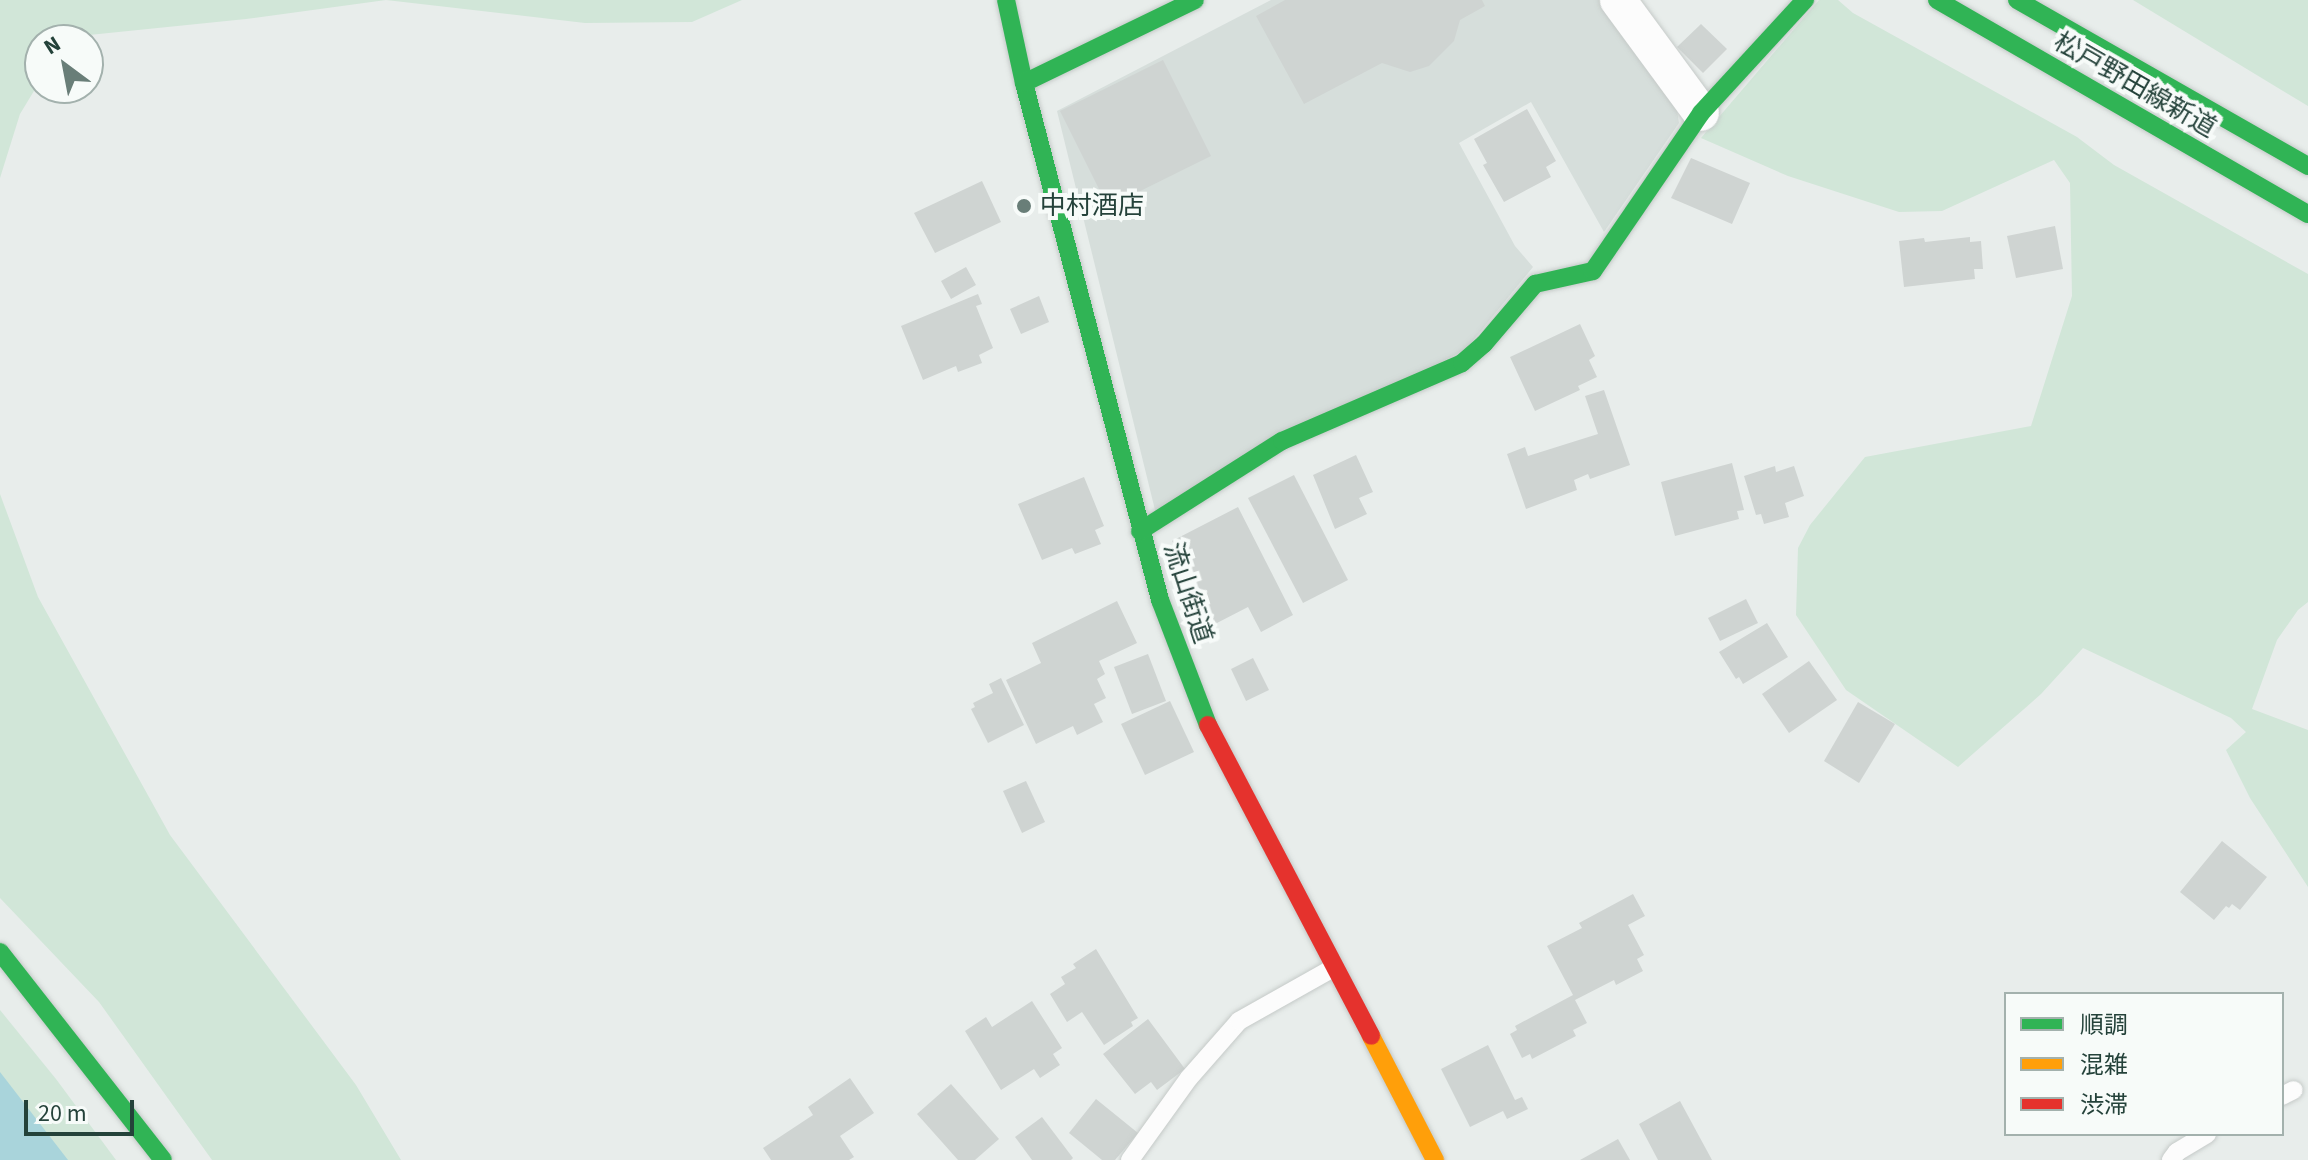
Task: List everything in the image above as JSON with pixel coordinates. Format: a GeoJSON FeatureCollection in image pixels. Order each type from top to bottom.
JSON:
{"type":"FeatureCollection","features":[{"type":"Feature","properties":{"kind":"main road","name":"流山街道"},"geometry":{"type":"LineString","coordinates":[[1006,0],[1024,83],[1160,600],[1202,713],[1435,1160]]}},
{"type":"Feature","properties":{"kind":"main road"},"geometry":{"type":"LineString","coordinates":[[1024,83],[1195,0]]}},
{"type":"Feature","properties":{"kind":"main road"},"geometry":{"type":"LineString","coordinates":[[1140,531],[1282,441],[1462,363],[1484,344],[1535,284],[1593,271],[1701,113],[1805,0]]}},
{"type":"Feature","properties":{"kind":"main road","name":"松戸野田線新道"},"geometry":{"type":"LineString","coordinates":[[1937,0],[2308,214]]}},
{"type":"Feature","properties":{"kind":"main road","name":"松戸野田線新道"},"geometry":{"type":"LineString","coordinates":[[2017,0],[2308,166]]}},
{"type":"Feature","properties":{"kind":"main road"},"geometry":{"type":"LineString","coordinates":[[0,952],[163,1160]]}},
{"type":"Feature","properties":{"kind":"street"},"geometry":{"type":"LineString","coordinates":[[1618,0],[1701,113]]}},
{"type":"Feature","properties":{"kind":"lane"},"geometry":{"type":"LineString","coordinates":[[1130,1160],[1189,1078],[1239,1021],[1333,968]]}},
{"type":"Feature","properties":{"kind":"lane"},"geometry":{"type":"LineString","coordinates":[[2171,1160],[2177,1152],[2204,1136]]}},
{"type":"Feature","properties":{"kind":"shaded area"},"geometry":{"type":"Polygon","coordinates":[[[1271,0],[1612,0],[1675,98],[1679,123],[1604,232],[1531,102],[1459,143],[1515,246],[1533,267],[1466,349],[1156,514],[1057,111],[1271,0]]]}},
{"type":"Feature","properties":{"kind":"green space"},"geometry":{"type":"Polygon","coordinates":[[[0,0],[386,0],[104,33],[104,24],[24,24],[26,104],[0,178],[0,0]]]}},
{"type":"Feature","properties":{"kind":"green space"},"geometry":{"type":"Polygon","coordinates":[[[386,0],[742,0],[692,22],[585,23],[386,0]]]}},
{"type":"Feature","properties":{"kind":"green space"},"geometry":{"type":"Polygon","coordinates":[[[1819,0],[1838,0],[1853,13],[2077,137],[2114,165],[2308,274],[2308,602],[2298,610],[2277,640],[2252,709],[2308,730],[2308,887],[2250,798],[2226,750],[2246,732],[2231,718],[2083,648],[2041,694],[1958,767],[1846,690],[1796,615],[1798,548],[1810,525],[1865,457],[2031,426],[2072,296],[2070,183],[2054,160],[1942,211],[1899,212],[1788,176],[1701,138],[1819,0]]]}},
{"type":"Feature","properties":{"kind":"green space"},"geometry":{"type":"Polygon","coordinates":[[[2133,0],[2308,0],[2308,106],[2133,0]]]}},
{"type":"Feature","properties":{"kind":"green space"},"geometry":{"type":"Polygon","coordinates":[[[0,494],[38,597],[170,835],[356,1085],[401,1160],[212,1160],[99,1002],[0,898],[0,494]]]}},
{"type":"Feature","properties":{"kind":"green space"},"geometry":{"type":"Polygon","coordinates":[[[0,1010],[56,1079],[116,1160],[0,1160],[0,1010]]]}},
{"type":"Feature","properties":{"kind":"water"},"geometry":{"type":"Polygon","coordinates":[[[0,1072],[68,1160],[0,1160],[0,1072]]]}},
{"type":"Feature","properties":{"kind":"building"},"geometry":{"type":"Polygon","coordinates":[[[1285,0],[1482,0],[1485,6],[1460,20],[1454,41],[1429,66],[1410,72],[1382,63],[1304,104],[1256,16],[1285,0]]]}},
{"type":"Feature","properties":{"kind":"building"},"geometry":{"type":"Polygon","coordinates":[[[1701,24],[1727,49],[1703,73],[1677,47],[1701,24]]]}},
{"type":"Feature","properties":{"kind":"building"},"geometry":{"type":"Polygon","coordinates":[[[1163,60],[1211,156],[1108,207],[1060,111],[1163,60]]]}},
{"type":"Feature","properties":{"kind":"building"},"geometry":{"type":"Polygon","coordinates":[[[1527,109],[1556,161],[1546,167],[1551,177],[1504,202],[1483,165],[1487,163],[1474,139],[1527,109]]]}},
{"type":"Feature","properties":{"kind":"building"},"geometry":{"type":"Polygon","coordinates":[[[1691,158],[1750,183],[1732,224],[1671,198],[1691,158]]]}},
{"type":"Feature","properties":{"kind":"building"},"geometry":{"type":"Polygon","coordinates":[[[982,181],[1001,222],[935,253],[914,213],[982,181]]]}},
{"type":"Feature","properties":{"kind":"building"},"geometry":{"type":"Polygon","coordinates":[[[2055,226],[2063,269],[2016,278],[2007,236],[2055,226]]]}},
{"type":"Feature","properties":{"kind":"building"},"geometry":{"type":"Polygon","coordinates":[[[1970,237],[1970,242],[1981,241],[1983,269],[1974,269],[1975,279],[1904,287],[1899,241],[1924,238],[1925,242],[1970,237]]]}},
{"type":"Feature","properties":{"kind":"building"},"geometry":{"type":"Polygon","coordinates":[[[966,267],[976,285],[951,299],[941,281],[966,267]]]}},
{"type":"Feature","properties":{"kind":"building"},"geometry":{"type":"Polygon","coordinates":[[[978,294],[982,304],[976,306],[993,348],[979,355],[982,363],[958,372],[956,366],[923,380],[901,326],[978,294]]]}},
{"type":"Feature","properties":{"kind":"building"},"geometry":{"type":"Polygon","coordinates":[[[1039,296],[1049,322],[1021,334],[1010,309],[1039,296]]]}},
{"type":"Feature","properties":{"kind":"building"},"geometry":{"type":"Polygon","coordinates":[[[1580,324],[1595,356],[1589,360],[1597,377],[1578,386],[1580,390],[1535,411],[1510,357],[1580,324]]]}},
{"type":"Feature","properties":{"kind":"building"},"geometry":{"type":"Polygon","coordinates":[[[1604,390],[1630,465],[1590,479],[1588,474],[1574,480],[1577,490],[1526,509],[1507,454],[1525,447],[1528,456],[1598,434],[1585,396],[1604,390]]]}},
{"type":"Feature","properties":{"kind":"building"},"geometry":{"type":"Polygon","coordinates":[[[1356,455],[1373,492],[1359,498],[1367,514],[1335,529],[1313,475],[1356,455]]]}},
{"type":"Feature","properties":{"kind":"building"},"geometry":{"type":"Polygon","coordinates":[[[1732,463],[1744,510],[1737,511],[1739,519],[1675,536],[1661,482],[1732,463]]]}},
{"type":"Feature","properties":{"kind":"building"},"geometry":{"type":"Polygon","coordinates":[[[1775,466],[1776,472],[1794,466],[1804,496],[1785,503],[1789,517],[1764,524],[1761,514],[1756,515],[1744,476],[1775,466]]]}},
{"type":"Feature","properties":{"kind":"building"},"geometry":{"type":"Polygon","coordinates":[[[1294,475],[1348,580],[1303,603],[1248,498],[1294,475]]]}},
{"type":"Feature","properties":{"kind":"building"},"geometry":{"type":"Polygon","coordinates":[[[1084,477],[1104,526],[1095,530],[1101,544],[1075,554],[1072,548],[1042,560],[1018,504],[1084,477]]]}},
{"type":"Feature","properties":{"kind":"building"},"geometry":{"type":"Polygon","coordinates":[[[1238,507],[1293,615],[1261,632],[1248,607],[1215,624],[1172,541],[1238,507]]]}},
{"type":"Feature","properties":{"kind":"building"},"geometry":{"type":"Polygon","coordinates":[[[1746,599],[1758,623],[1720,641],[1708,618],[1746,599]]]}},
{"type":"Feature","properties":{"kind":"building"},"geometry":{"type":"Polygon","coordinates":[[[1117,601],[1137,643],[1099,661],[1105,674],[1097,679],[1106,698],[1094,704],[1103,722],[1077,735],[1073,726],[1036,744],[1006,680],[1041,663],[1032,643],[1117,601]]]}},
{"type":"Feature","properties":{"kind":"building"},"geometry":{"type":"Polygon","coordinates":[[[1767,623],[1788,657],[1743,684],[1739,677],[1736,679],[1719,652],[1767,623]]]}},
{"type":"Feature","properties":{"kind":"building"},"geometry":{"type":"Polygon","coordinates":[[[1148,654],[1166,701],[1132,714],[1114,667],[1148,654]]]}},
{"type":"Feature","properties":{"kind":"building"},"geometry":{"type":"Polygon","coordinates":[[[1253,658],[1269,690],[1246,701],[1231,669],[1253,658]]]}},
{"type":"Feature","properties":{"kind":"building"},"geometry":{"type":"Polygon","coordinates":[[[1809,661],[1837,700],[1789,733],[1762,694],[1809,661]]]}},
{"type":"Feature","properties":{"kind":"building"},"geometry":{"type":"Polygon","coordinates":[[[1001,678],[1024,725],[988,743],[971,709],[975,707],[973,703],[993,693],[989,684],[1001,678]]]}},
{"type":"Feature","properties":{"kind":"building"},"geometry":{"type":"Polygon","coordinates":[[[1170,701],[1194,752],[1145,775],[1121,724],[1170,701]]]}},
{"type":"Feature","properties":{"kind":"building"},"geometry":{"type":"Polygon","coordinates":[[[1858,702],[1895,724],[1859,783],[1824,761],[1858,702]]]}},
{"type":"Feature","properties":{"kind":"building"},"geometry":{"type":"Polygon","coordinates":[[[1026,781],[1045,822],[1022,833],[1003,791],[1026,781]]]}},
{"type":"Feature","properties":{"kind":"building"},"geometry":{"type":"Polygon","coordinates":[[[2222,841],[2267,877],[2240,910],[2232,904],[2229,908],[2226,906],[2214,920],[2180,892],[2222,841]]]}},
{"type":"Feature","properties":{"kind":"building"},"geometry":{"type":"Polygon","coordinates":[[[1633,894],[1645,916],[1628,925],[1644,955],[1637,959],[1643,971],[1616,985],[1614,980],[1575,1000],[1587,1023],[1573,1030],[1576,1036],[1532,1059],[1530,1054],[1522,1058],[1510,1034],[1517,1030],[1515,1026],[1573,995],[1547,946],[1582,928],[1579,923],[1633,894]]]}},
{"type":"Feature","properties":{"kind":"building"},"geometry":{"type":"Polygon","coordinates":[[[1096,949],[1138,1018],[1131,1022],[1133,1026],[1104,1045],[1082,1012],[1067,1022],[1050,994],[1065,984],[1061,977],[1076,968],[1073,964],[1096,949]]]}},
{"type":"Feature","properties":{"kind":"building"},"geometry":{"type":"Polygon","coordinates":[[[1032,1001],[1062,1048],[1053,1054],[1060,1065],[1040,1078],[1034,1069],[1001,1090],[965,1031],[986,1017],[992,1027],[1032,1001]]]}},
{"type":"Feature","properties":{"kind":"building"},"geometry":{"type":"Polygon","coordinates":[[[1148,1019],[1185,1069],[1157,1090],[1151,1082],[1135,1094],[1103,1054],[1148,1019]]]}},
{"type":"Feature","properties":{"kind":"building"},"geometry":{"type":"Polygon","coordinates":[[[1488,1045],[1515,1100],[1522,1097],[1528,1109],[1507,1119],[1503,1111],[1470,1127],[1441,1069],[1488,1045]]]}},
{"type":"Feature","properties":{"kind":"building"},"geometry":{"type":"Polygon","coordinates":[[[850,1078],[874,1113],[840,1136],[854,1157],[849,1160],[771,1160],[763,1148],[813,1115],[808,1107],[850,1078]]]}},
{"type":"Feature","properties":{"kind":"building"},"geometry":{"type":"Polygon","coordinates":[[[951,1084],[999,1139],[975,1160],[958,1160],[917,1114],[951,1084]]]}},
{"type":"Feature","properties":{"kind":"building"},"geometry":{"type":"Polygon","coordinates":[[[1096,1099],[1138,1133],[1115,1160],[1102,1160],[1069,1133],[1096,1099]]]}},
{"type":"Feature","properties":{"kind":"building"},"geometry":{"type":"Polygon","coordinates":[[[1680,1101],[1712,1160],[1658,1160],[1639,1124],[1680,1101]]]}},
{"type":"Feature","properties":{"kind":"building"},"geometry":{"type":"Polygon","coordinates":[[[1042,1117],[1073,1158],[1071,1160],[1032,1160],[1015,1137],[1042,1117]]]}},
{"type":"Feature","properties":{"kind":"building"},"geometry":{"type":"Polygon","coordinates":[[[1618,1139],[1630,1160],[1580,1160],[1618,1139]]]}},
{"type":"Feature","properties":{"kind":"traffic: fast"},"geometry":{"type":"LineString","coordinates":[[1006,0],[1024,83],[1160,600],[1208,725]]}},
{"type":"Feature","properties":{"kind":"traffic: fast"},"geometry":{"type":"LineString","coordinates":[[1024,83],[1195,0]]}},
{"type":"Feature","properties":{"kind":"traffic: fast"},"geometry":{"type":"LineString","coordinates":[[1140,531],[1282,441],[1462,363],[1484,344],[1535,284],[1593,271],[1701,113],[1805,0]]}},
{"type":"Feature","properties":{"kind":"traffic: fast"},"geometry":{"type":"LineString","coordinates":[[1937,0],[2308,214]]}},
{"type":"Feature","properties":{"kind":"traffic: fast"},"geometry":{"type":"LineString","coordinates":[[2017,0],[2308,166]]}},
{"type":"Feature","properties":{"kind":"traffic: fast"},"geometry":{"type":"LineString","coordinates":[[0,952],[163,1160]]}},
{"type":"Feature","properties":{"kind":"traffic: slow"},"geometry":{"type":"LineString","coordinates":[[1371,1036],[1435,1160]]}},
{"type":"Feature","properties":{"kind":"traffic: jam"},"geometry":{"type":"LineString","coordinates":[[1208,725],[1371,1036]]}},
{"type":"Feature","properties":{"kind":"place","name":"中村酒店"},"geometry":{"type":"Point","coordinates":[1024,206]}}]}
